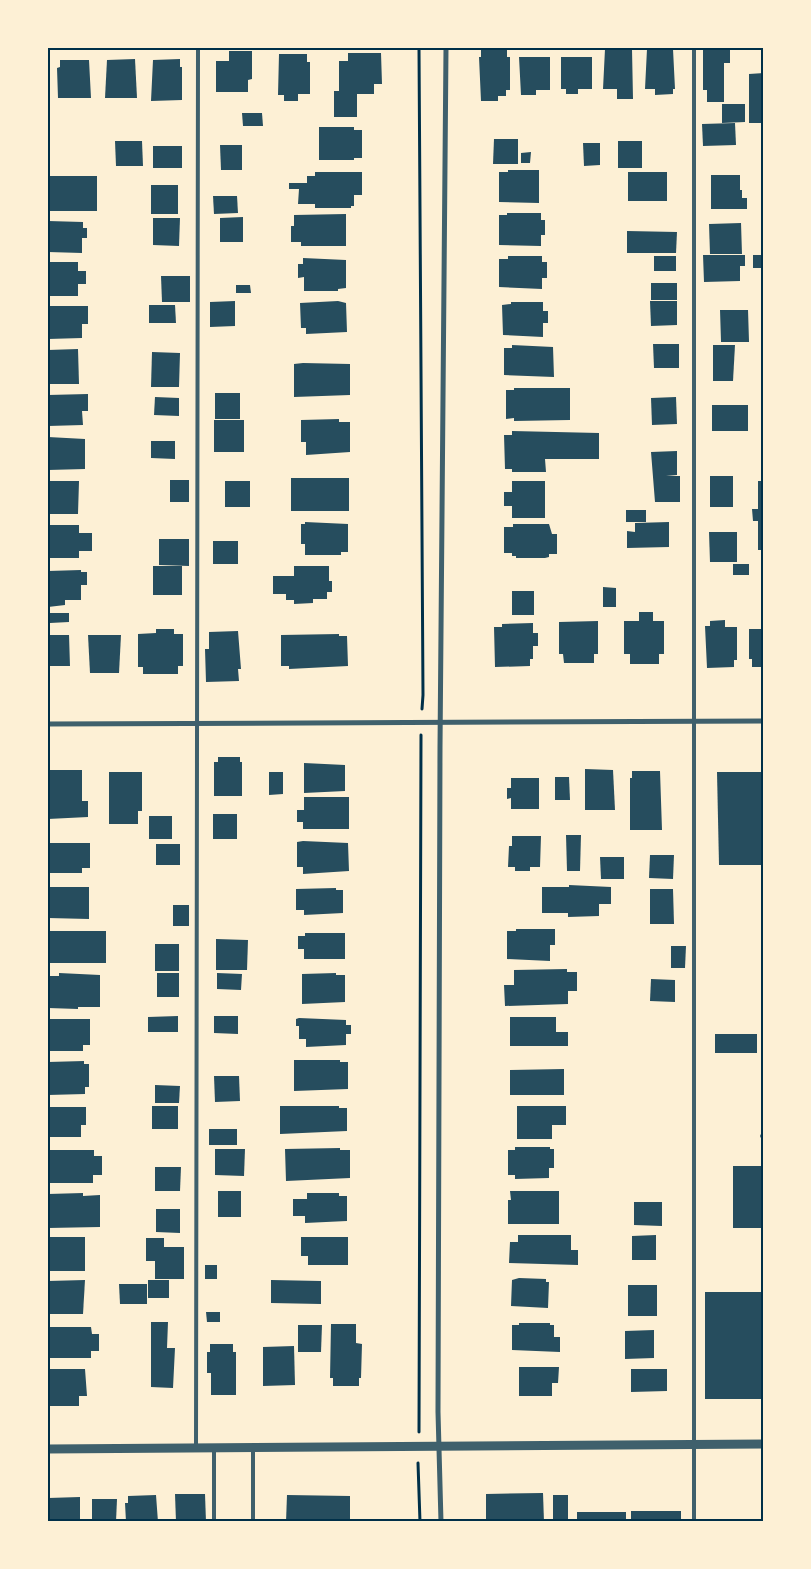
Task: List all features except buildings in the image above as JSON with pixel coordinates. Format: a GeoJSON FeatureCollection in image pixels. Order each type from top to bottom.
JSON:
{"type":"FeatureCollection","features":[{"type":"Feature","properties":{"kind":"street"},"geometry":{"type":"LineString","coordinates":[[441,1522],[439,1447],[441,722],[446,48]]}},
{"type":"Feature","properties":{"kind":"street"},"geometry":{"type":"LineString","coordinates":[[48,724],[764,721]]}},
{"type":"Feature","properties":{"kind":"street"},"geometry":{"type":"LineString","coordinates":[[48,1449],[764,1444]]}},
{"type":"Feature","properties":{"kind":"lane"},"geometry":{"type":"LineString","coordinates":[[196,1447],[198,48]]}},
{"type":"Feature","properties":{"kind":"lane"},"geometry":{"type":"LineString","coordinates":[[694,48],[694,1522]]}},
{"type":"Feature","properties":{"kind":"lane"},"geometry":{"type":"LineString","coordinates":[[214,1448],[214,1522]]}},
{"type":"Feature","properties":{"kind":"lane"},"geometry":{"type":"LineString","coordinates":[[253,1448],[253,1522]]}},
{"type":"Feature","properties":{"kind":"path"},"geometry":{"type":"LineString","coordinates":[[419,48],[423,696]]}},
{"type":"Feature","properties":{"kind":"path"},"geometry":{"type":"LineString","coordinates":[[419,1414],[422,748]]}},
{"type":"Feature","properties":{"kind":"path"},"geometry":{"type":"LineString","coordinates":[[418,1476],[420,1522]]}}]}
